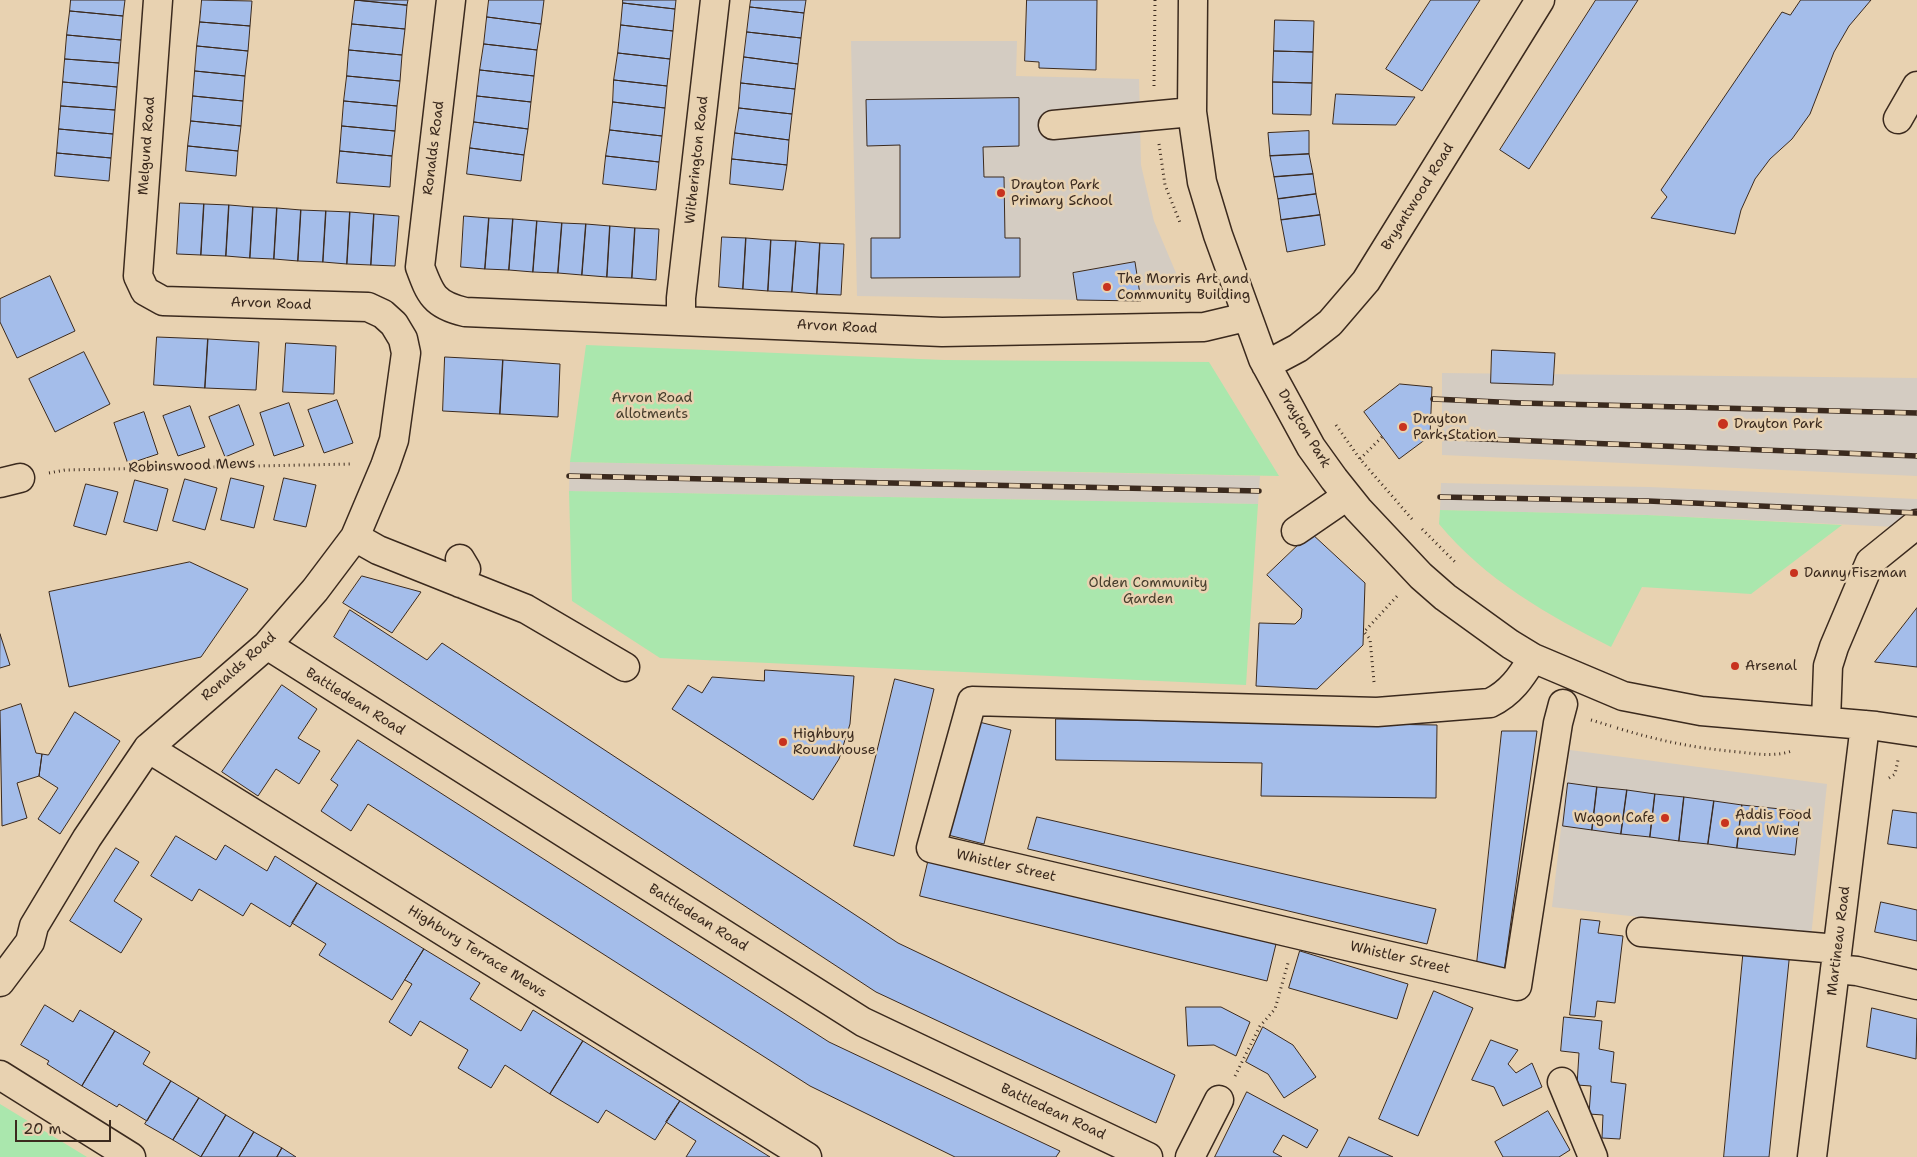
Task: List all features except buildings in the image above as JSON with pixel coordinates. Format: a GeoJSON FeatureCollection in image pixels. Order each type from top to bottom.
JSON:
{"type":"FeatureCollection","features":[{"type":"Feature","properties":{"kind":"street","name":"Melgund Road"},"geometry":{"type":"LineString","coordinates":[[146,291],[138,276],[158,0]]}},
{"type":"Feature","properties":{"kind":"street","name":"Ronalds Road"},"geometry":{"type":"LineString","coordinates":[[431,295],[420,266],[451,0]]}},
{"type":"Feature","properties":{"kind":"street","name":"Witherington Road"},"geometry":{"type":"LineString","coordinates":[[681,320],[681,298],[715,0]]}},
{"type":"Feature","properties":{"kind":"street","name":"Drayton Park"},"geometry":{"type":"LineString","coordinates":[[1193,0],[1192,112],[1202,182],[1246,317],[1266,365],[1312,447],[1347,496],[1421,576],[1446,597],[1510,644],[1533,658],[1598,687],[1660,705],[1701,711],[1826,721],[1917,732]]}},
{"type":"Feature","properties":{"kind":"street","name":"Bryantwood Road"},"geometry":{"type":"LineString","coordinates":[[1266,365],[1298,348],[1330,322],[1366,281],[1540,0]]}},
{"type":"Feature","properties":{"kind":"street"},"geometry":{"type":"LineString","coordinates":[[1898,119],[1917,86]]}},
{"type":"Feature","properties":{"kind":"street"},"geometry":{"type":"LineString","coordinates":[[1054,125],[1192,112]]}},
{"type":"Feature","properties":{"kind":"street","name":"Arvon Road"},"geometry":{"type":"LineString","coordinates":[[146,291],[163,301],[368,307],[383,314],[394,324]]}},
{"type":"Feature","properties":{"kind":"street","name":"Arvon Road"},"geometry":{"type":"LineString","coordinates":[[431,295],[448,308],[465,312],[942,332],[1195,328],[1246,317]]}},
{"type":"Feature","properties":{"kind":"street","name":"Ronalds Road"},"geometry":{"type":"LineString","coordinates":[[0,982],[30,942],[34,926],[128,773],[148,748],[267,645],[315,590],[355,537],[394,440],[406,353],[403,338],[394,324]]}},
{"type":"Feature","properties":{"kind":"street"},"geometry":{"type":"LineString","coordinates":[[1296,531],[1347,496]]}},
{"type":"Feature","properties":{"kind":"street"},"geometry":{"type":"LineString","coordinates":[[1826,721],[1828,666],[1834,647],[1870,562],[1917,524]]}},
{"type":"Feature","properties":{"kind":"street"},"geometry":{"type":"LineString","coordinates":[[355,537],[378,550],[460,571],[625,666]]}},
{"type":"Feature","properties":{"kind":"street","name":"Battledean Road"},"geometry":{"type":"LineString","coordinates":[[267,645],[849,1013],[1148,1157]]}},
{"type":"Feature","properties":{"kind":"street","name":"Whistler Street"},"geometry":{"type":"LineString","coordinates":[[1533,658],[1516,684],[1501,697],[1490,703],[1376,712],[972,701],[931,848],[1518,986],[1558,722],[1563,704]]}},
{"type":"Feature","properties":{"kind":"street","name":"Martineau Road"},"geometry":{"type":"LineString","coordinates":[[1812,1157],[1865,725]]}},
{"type":"Feature","properties":{"kind":"street","name":"Highbury Terrace Mews"},"geometry":{"type":"LineString","coordinates":[[148,748],[808,1157]]}},
{"type":"Feature","properties":{"kind":"street"},"geometry":{"type":"LineString","coordinates":[[1641,932],[1836,959],[1857,971],[1917,985]]}},
{"type":"Feature","properties":{"kind":"street"},"geometry":{"type":"LineString","coordinates":[[0,1075],[131,1157]]}},
{"type":"Feature","properties":{"kind":"street"},"geometry":{"type":"LineString","coordinates":[[1562,1082],[1593,1157]]}},
{"type":"Feature","properties":{"kind":"street"},"geometry":{"type":"LineString","coordinates":[[1190,1157],[1219,1100]]}},
{"type":"Feature","properties":{"kind":"path","name":"Drayton Park"},"geometry":{"type":"LineString","coordinates":[[1331,418],[1360,458],[1416,524],[1457,564]]}},
{"type":"Feature","properties":{"kind":"path","name":"Robinswood Mews"},"geometry":{"type":"LineString","coordinates":[[10,480],[75,470],[338,462],[385,466]]}},
{"type":"Feature","properties":{"kind":"path"},"geometry":{"type":"LineString","coordinates":[[1376,712],[1370,640],[1364,632],[1399,594]]}},
{"type":"Feature","properties":{"kind":"path"},"geometry":{"type":"LineString","coordinates":[[1219,1100],[1232,1084],[1260,1026],[1275,1009],[1296,934]]}},
{"type":"Feature","properties":{"kind":"shaded area","name":"Drayton Park Primary School"},"geometry":{"type":"Polygon","coordinates":[[[851,41],[1017,41],[1016,76],[1139,79],[1141,165],[1154,221],[1187,299],[1141,301],[857,296],[851,41]]]}},
{"type":"Feature","properties":{"kind":"shaded area"},"geometry":{"type":"Polygon","coordinates":[[[1442,373],[1917,378],[1917,476],[1442,455],[1442,373]]]}},
{"type":"Feature","properties":{"kind":"shaded area"},"geometry":{"type":"Polygon","coordinates":[[[570,462],[1260,476],[1258,504],[569,491],[570,462]]]}},
{"type":"Feature","properties":{"kind":"shaded area"},"geometry":{"type":"Polygon","coordinates":[[[1441,483],[1649,487],[1917,499],[1917,528],[1647,515],[1440,510],[1441,483]]]}},
{"type":"Feature","properties":{"kind":"shaded area"},"geometry":{"type":"Polygon","coordinates":[[[1570,750],[1827,784],[1811,937],[1552,907],[1570,750]]]}},
{"type":"Feature","properties":{"kind":"green space","name":"Arvon Road allotments"},"geometry":{"type":"Polygon","coordinates":[[[586,345],[944,360],[1209,362],[1279,476],[570,462],[586,345]]]}},
{"type":"Feature","properties":{"kind":"green space","name":"Olden Community Garden"},"geometry":{"type":"Polygon","coordinates":[[[569,491],[1258,504],[1246,685],[660,658],[572,601],[569,491]]]}},
{"type":"Feature","properties":{"kind":"green space"},"geometry":{"type":"Polygon","coordinates":[[[1440,510],[1647,515],[1842,525],[1751,594],[1642,587],[1611,647],[1541,609],[1497,579],[1457,544],[1439,524],[1440,510]]]}},
{"type":"Feature","properties":{"kind":"green space"},"geometry":{"type":"Polygon","coordinates":[[[0,1104],[87,1157],[0,1157],[0,1104]]]}},
{"type":"Feature","properties":{"kind":"railway"},"geometry":{"type":"LineString","coordinates":[[1433,399],[1917,413]]}},
{"type":"Feature","properties":{"kind":"railway"},"geometry":{"type":"LineString","coordinates":[[1432,437],[1917,456]]}},
{"type":"Feature","properties":{"kind":"railway"},"geometry":{"type":"LineString","coordinates":[[569,476],[1259,491]]}},
{"type":"Feature","properties":{"kind":"railway"},"geometry":{"type":"LineString","coordinates":[[1440,497],[1648,501],[1917,513]]}},
{"type":"Feature","properties":{"kind":"place","name":"Drayton Park Primary School"},"geometry":{"type":"Point","coordinates":[1001,193]}},
{"type":"Feature","properties":{"kind":"place","name":"The Morris Art and Community Building"},"geometry":{"type":"Point","coordinates":[1107,287]}},
{"type":"Feature","properties":{"kind":"place","name":"Drayton Park"},"geometry":{"type":"Point","coordinates":[1723,424]}},
{"type":"Feature","properties":{"kind":"place","name":"Drayton Park Station"},"geometry":{"type":"Point","coordinates":[1403,427]}},
{"type":"Feature","properties":{"kind":"place","name":"Danny Fiszman"},"geometry":{"type":"Point","coordinates":[1794,573]}},
{"type":"Feature","properties":{"kind":"place","name":"Arsenal"},"geometry":{"type":"Point","coordinates":[1735,666]}},
{"type":"Feature","properties":{"kind":"place","name":"Highbury Roundhouse"},"geometry":{"type":"Point","coordinates":[783,742]}},
{"type":"Feature","properties":{"kind":"place","name":"Wagon Cafe"},"geometry":{"type":"Point","coordinates":[1665,818]}},
{"type":"Feature","properties":{"kind":"place","name":"Addis Food and Wine"},"geometry":{"type":"Point","coordinates":[1725,823]}}]}
